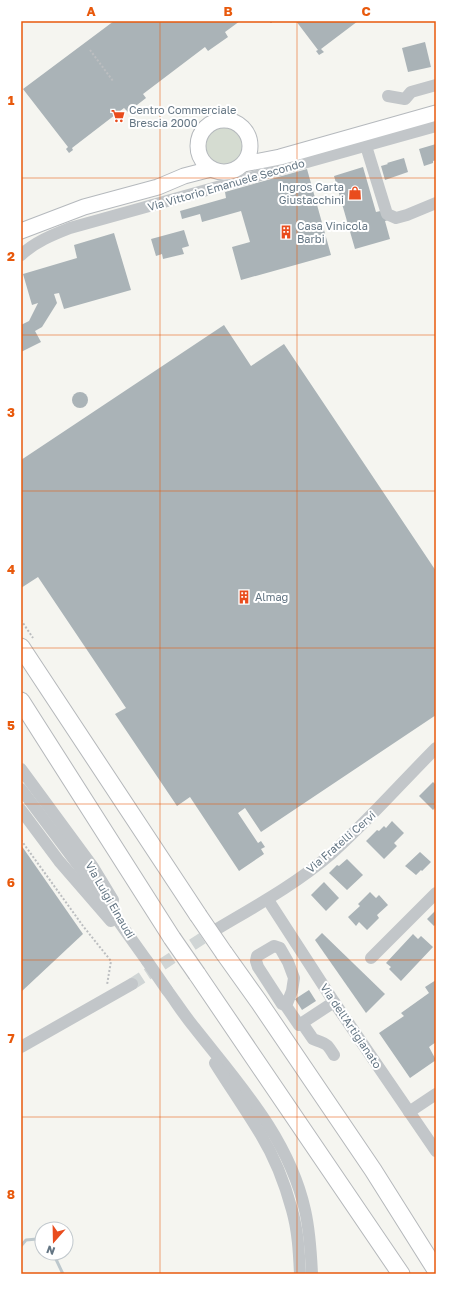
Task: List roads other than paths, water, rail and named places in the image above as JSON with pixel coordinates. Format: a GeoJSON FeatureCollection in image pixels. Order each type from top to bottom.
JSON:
{"type":"FeatureCollection","features":[{"type":"Feature","properties":{"kind":"highway"},"geometry":{"type":"LineString","coordinates":[[21,647],[198,915],[373,1170],[436,1270]]}},
{"type":"Feature","properties":{"kind":"highway"},"geometry":{"type":"LineString","coordinates":[[21,701],[172,938],[401,1274]]}},
{"type":"Feature","properties":{"kind":"main road","name":"Via Vittorio Emanuele Secondo"},"geometry":{"type":"LineString","coordinates":[[244,164],[280,157],[436,113]]}},
{"type":"Feature","properties":{"kind":"main road","name":"Via Vittorio Emanuele Secondo"},"geometry":{"type":"LineString","coordinates":[[250,140],[248,157],[244,164],[237,170],[219,172],[211,169],[204,163],[198,152],[198,142],[203,130],[210,124],[226,120],[238,124],[244,129],[250,140],[262,150],[280,157]]}},
{"type":"Feature","properties":{"kind":"main road","name":"Via Vittorio Emanuele Secondo"},"geometry":{"type":"LineString","coordinates":[[184,176],[198,152]]}},
{"type":"Feature","properties":{"kind":"main road","name":"Via Vittorio Emanuele Secondo"},"geometry":{"type":"LineString","coordinates":[[21,231],[84,207],[158,187],[184,176],[211,169]]}},
{"type":"Feature","properties":{"kind":"street"},"geometry":{"type":"LineString","coordinates":[[388,96],[405,99],[411,92],[436,85]]}},
{"type":"Feature","properties":{"kind":"street","name":"Via Vittorio Emanuele Secondo"},"geometry":{"type":"LineString","coordinates":[[21,255],[50,236],[70,228],[436,126]]}},
{"type":"Feature","properties":{"kind":"street"},"geometry":{"type":"LineString","coordinates":[[366,146],[387,214],[396,218],[436,203]]}},
{"type":"Feature","properties":{"kind":"street"},"geometry":{"type":"LineString","coordinates":[[21,244],[31,239],[55,217]]}},
{"type":"Feature","properties":{"kind":"street","name":"Via Fratelli Cervi"},"geometry":{"type":"LineString","coordinates":[[212,932],[268,900],[330,854],[433,755]]}},
{"type":"Feature","properties":{"kind":"street","name":"Via Luigi Einaudi"},"geometry":{"type":"LineString","coordinates":[[21,769],[93,867],[113,900],[136,945]]}},
{"type":"Feature","properties":{"kind":"street"},"geometry":{"type":"LineString","coordinates":[[21,789],[148,961],[193,1026],[238,1082],[271,1127],[282,1149],[305,1209],[310,1238],[312,1274]]}},
{"type":"Feature","properties":{"kind":"street","name":"Via Luigi Einaudi"},"geometry":{"type":"LineString","coordinates":[[21,810],[59,861],[83,890],[136,945]]}},
{"type":"Feature","properties":{"kind":"street"},"geometry":{"type":"LineString","coordinates":[[371,958],[436,892]]}},
{"type":"Feature","properties":{"kind":"street","name":"Via dell'Artigianato"},"geometry":{"type":"LineString","coordinates":[[268,900],[334,1002],[436,1151]]}},
{"type":"Feature","properties":{"kind":"street"},"geometry":{"type":"LineString","coordinates":[[21,1047],[132,984]]}},
{"type":"Feature","properties":{"kind":"street"},"geometry":{"type":"LineString","coordinates":[[286,1006],[299,1025],[334,1002]]}},
{"type":"Feature","properties":{"kind":"street"},"geometry":{"type":"LineString","coordinates":[[302,1023],[313,1039],[322,1041],[334,1055]]}},
{"type":"Feature","properties":{"kind":"street"},"geometry":{"type":"LineString","coordinates":[[193,1026],[272,1155],[288,1194],[293,1212],[298,1238],[300,1274]]}},
{"type":"Feature","properties":{"kind":"street"},"geometry":{"type":"LineString","coordinates":[[409,1112],[436,1094]]}},
{"type":"Feature","properties":{"kind":"waterway"},"geometry":{"type":"LineString","coordinates":[[21,1246],[26,1240],[34,1239]]}},
{"type":"Feature","properties":{"kind":"waterway"},"geometry":{"type":"LineString","coordinates":[[57,1261],[63,1274]]}},
{"type":"Feature","properties":{"kind":"tunnel"},"geometry":{"type":"LineString","coordinates":[[132,984],[212,932]]}},
{"type":"Feature","properties":{"kind":"place","name":"Centro Commerciale Brescia 2000"},"geometry":{"type":"Point","coordinates":[118,116]}},
{"type":"Feature","properties":{"kind":"place","name":"Ingros Carta Giustacchini"},"geometry":{"type":"Point","coordinates":[355,193]}},
{"type":"Feature","properties":{"kind":"place","name":"Casa Vinicola Barbi"},"geometry":{"type":"Point","coordinates":[286,232]}},
{"type":"Feature","properties":{"kind":"place","name":"Almag"},"geometry":{"type":"Point","coordinates":[244,597]}}]}
